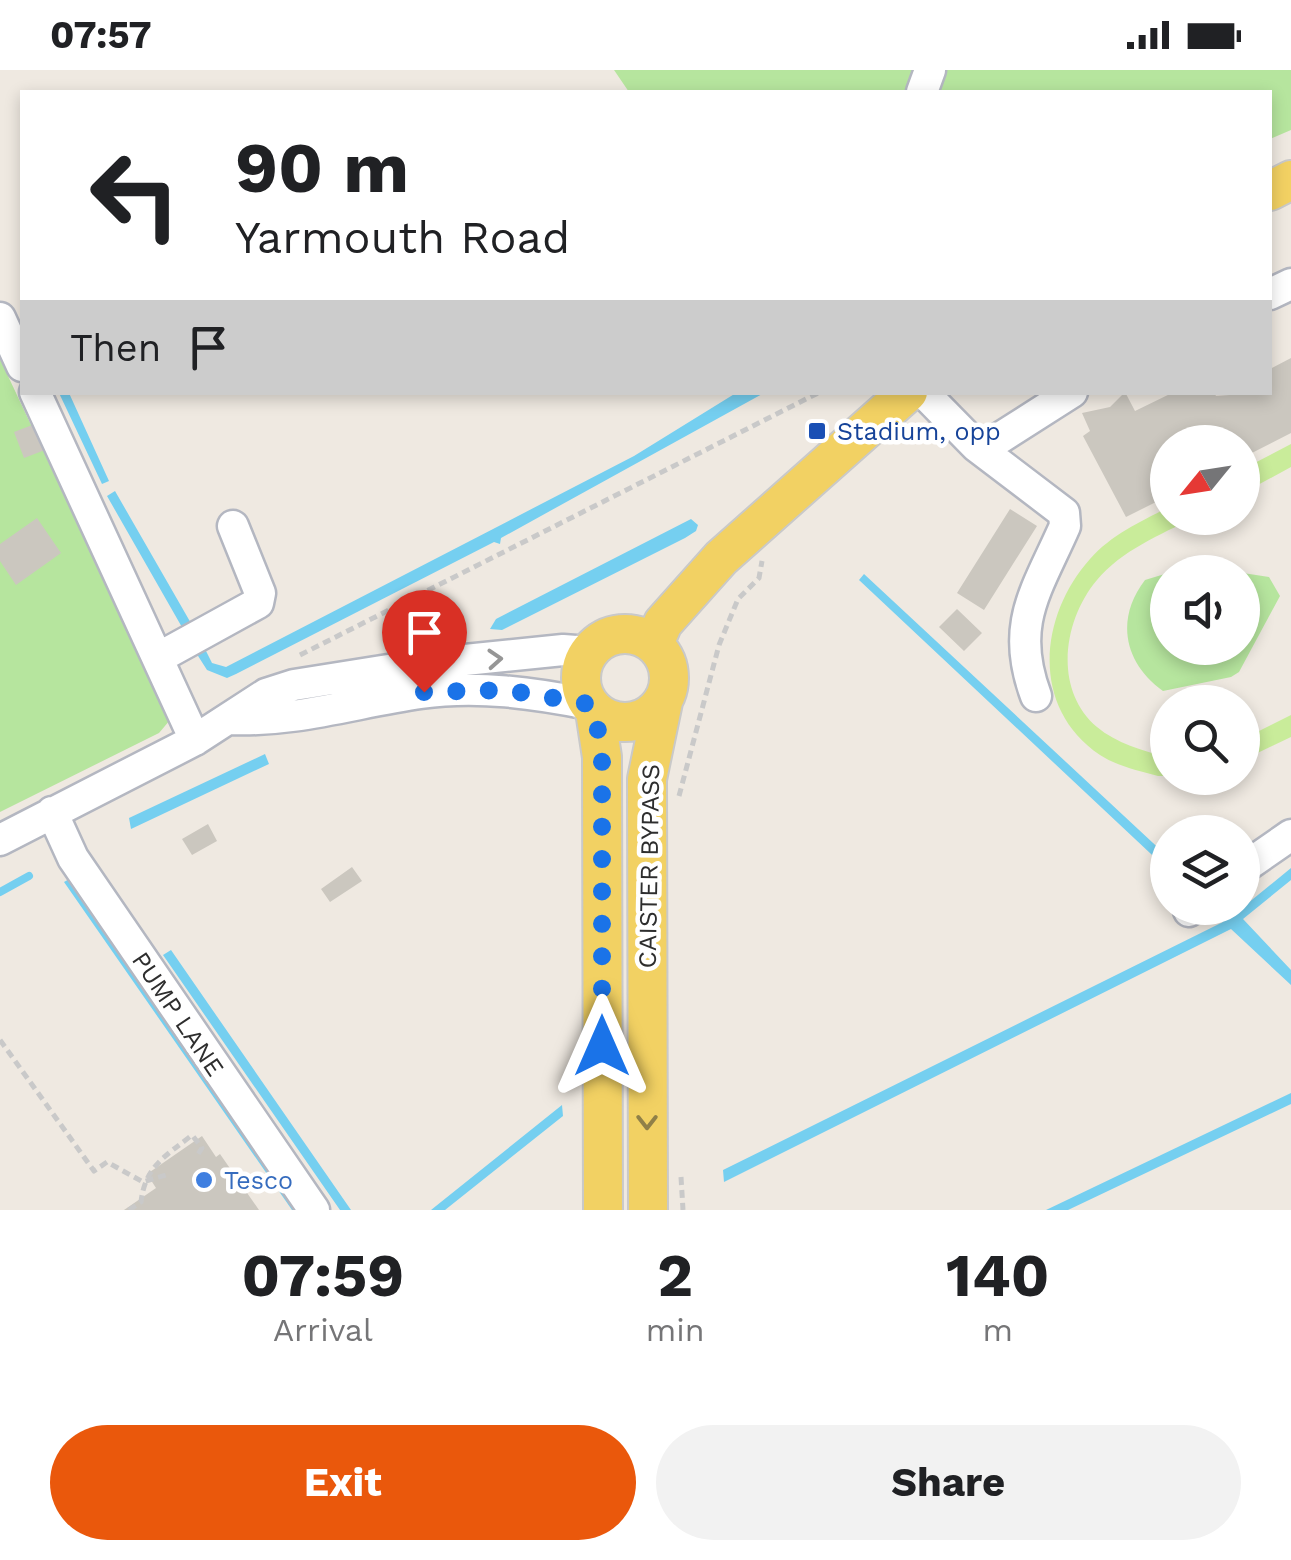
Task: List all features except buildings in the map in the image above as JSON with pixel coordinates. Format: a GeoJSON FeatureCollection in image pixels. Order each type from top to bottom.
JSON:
{"type":"FeatureCollection","features":[{"type":"Feature","properties":{"kind":"main road"},"geometry":{"type":"LineString","coordinates":[[654,644],[692,589],[905,395]]}},
{"type":"Feature","properties":{"kind":"main road"},"geometry":{"type":"LineString","coordinates":[[617,634],[643,637],[654,644],[668,666],[670,680],[662,702],[637,721],[620,722],[592,707],[580,678],[589,652],[617,634]]}},
{"type":"Feature","properties":{"kind":"main road","name":"CAISTER BYPASS"},"geometry":{"type":"LineString","coordinates":[[648,1210],[647,779],[662,702]]}},
{"type":"Feature","properties":{"kind":"main road","name":"CAISTER BYPASS"},"geometry":{"type":"LineString","coordinates":[[592,707],[602,757],[603,1210]]}},
{"type":"Feature","properties":{"kind":"street"},"geometry":{"type":"LineString","coordinates":[[0,318],[20,362]]}},
{"type":"Feature","properties":{"kind":"street"},"geometry":{"type":"LineString","coordinates":[[35,395],[195,740]]}},
{"type":"Feature","properties":{"kind":"street"},"geometry":{"type":"LineString","coordinates":[[927,395],[976,446],[1064,513],[1065,526],[1024,616],[1029,678],[1036,696]]}},
{"type":"Feature","properties":{"kind":"street"},"geometry":{"type":"LineString","coordinates":[[976,446],[992,443],[1067,395]]}},
{"type":"Feature","properties":{"kind":"street"},"geometry":{"type":"LineString","coordinates":[[158,658],[258,603],[260,592],[233,526]]}},
{"type":"Feature","properties":{"kind":"street"},"geometry":{"type":"LineString","coordinates":[[0,840],[195,740],[266,694],[294,685],[426,664],[563,650],[589,652]]}},
{"type":"Feature","properties":{"kind":"street"},"geometry":{"type":"LineString","coordinates":[[231,719],[274,722],[424,692],[507,690],[592,707]]}},
{"type":"Feature","properties":{"kind":"street","name":"PUMP LANE"},"geometry":{"type":"LineString","coordinates":[[52,812],[93,888],[314,1210]]}},
{"type":"Feature","properties":{"kind":"street"},"geometry":{"type":"LineString","coordinates":[[1260,857],[1291,835]]}},
{"type":"Feature","properties":{"kind":"path"},"geometry":{"type":"LineString","coordinates":[[290,660],[814,395]]}},
{"type":"Feature","properties":{"kind":"path"},"geometry":{"type":"LineString","coordinates":[[677,805],[708,678],[738,599],[759,578],[771,513]]}},
{"type":"Feature","properties":{"kind":"path"},"geometry":{"type":"LineString","coordinates":[[0,1040],[94,1171],[107,1162],[144,1182],[166,1175]]}},
{"type":"Feature","properties":{"kind":"path"},"geometry":{"type":"LineString","coordinates":[[129,1210],[141,1202],[144,1182],[155,1163],[192,1135],[202,1148],[197,1156]]}},
{"type":"Feature","properties":{"kind":"path"},"geometry":{"type":"LineString","coordinates":[[681,1158],[683,1210]]}},
{"type":"Feature","properties":{"kind":"green space"},"geometry":{"type":"Polygon","coordinates":[[[614,70],[1291,70],[1291,130],[1272,138],[1272,90],[628,90],[614,70]]]}},
{"type":"Feature","properties":{"kind":"green space"},"geometry":{"type":"Polygon","coordinates":[[[0,359],[170,720],[159,733],[0,812],[0,359]]]}},
{"type":"Feature","properties":{"kind":"green space"},"geometry":{"type":"Polygon","coordinates":[[[1291,444],[1291,467],[1260,484],[1260,460],[1291,444]]]}},
{"type":"Feature","properties":{"kind":"green space"},"geometry":{"type":"Polygon","coordinates":[[[1150,517],[1150,535],[1159,535],[1107,570],[1085,596],[1070,634],[1069,675],[1083,712],[1097,727],[1113,738],[1150,752],[1150,774],[1107,759],[1077,735],[1062,713],[1050,661],[1052,634],[1073,582],[1098,550],[1150,517]]]}},
{"type":"Feature","properties":{"kind":"green space"},"geometry":{"type":"Polygon","coordinates":[[[1260,576],[1269,577],[1280,596],[1260,633],[1260,576]]]}},
{"type":"Feature","properties":{"kind":"green space"},"geometry":{"type":"Polygon","coordinates":[[[1150,578],[1150,665],[1243,665],[1239,672],[1192,685],[1156,685],[1150,680],[1132,654],[1127,625],[1145,580],[1150,578]]]}},
{"type":"Feature","properties":{"kind":"green space"},"geometry":{"type":"Polygon","coordinates":[[[1291,715],[1291,737],[1260,752],[1260,730],[1291,715]]]}},
{"type":"Feature","properties":{"kind":"water"},"geometry":{"type":"Polygon","coordinates":[[[60,395],[70,395],[109,481],[102,484],[60,395]]]}},
{"type":"Feature","properties":{"kind":"water"},"geometry":{"type":"Polygon","coordinates":[[[733,395],[760,395],[501,538],[500,544],[494,542],[236,674],[227,678],[207,670],[193,648],[202,643],[212,663],[226,667],[634,456],[733,395]]]}},
{"type":"Feature","properties":{"kind":"water"},"geometry":{"type":"Polygon","coordinates":[[[115,491],[192,625],[183,629],[107,496],[115,491]]]}},
{"type":"Feature","properties":{"kind":"water"},"geometry":{"type":"Polygon","coordinates":[[[691,519],[698,525],[685,538],[502,630],[490,629],[496,619],[691,519]]]}},
{"type":"Feature","properties":{"kind":"water"},"geometry":{"type":"Polygon","coordinates":[[[864,574],[1150,840],[1150,853],[859,580],[864,574]]]}},
{"type":"Feature","properties":{"kind":"water"},"geometry":{"type":"Polygon","coordinates":[[[265,754],[269,764],[131,829],[129,818],[265,754]]]}},
{"type":"Feature","properties":{"kind":"water"},"geometry":{"type":"Polygon","coordinates":[[[1291,868],[1291,880],[1260,905],[1260,893],[1291,868]]]}},
{"type":"Feature","properties":{"kind":"water"},"geometry":{"type":"Polygon","coordinates":[[[71,878],[301,1210],[292,1210],[64,882],[71,878]]]}},
{"type":"Feature","properties":{"kind":"water"},"geometry":{"type":"Polygon","coordinates":[[[1217,925],[1249,925],[1291,970],[1291,985],[1231,929],[724,1182],[723,1170],[1217,925]]]}},
{"type":"Feature","properties":{"kind":"water"},"geometry":{"type":"Polygon","coordinates":[[[171,950],[351,1210],[340,1210],[163,955],[171,950]]]}},
{"type":"Feature","properties":{"kind":"water"},"geometry":{"type":"Polygon","coordinates":[[[1291,1093],[1291,1104],[1068,1210],[1046,1210],[1291,1093]]]}},
{"type":"Feature","properties":{"kind":"water"},"geometry":{"type":"Polygon","coordinates":[[[562,1105],[563,1116],[445,1210],[431,1210],[562,1105]]]}},
{"type":"Feature","properties":{"kind":"waterway"},"geometry":{"type":"LineString","coordinates":[[0,892],[29,876]]}},
{"type":"Feature","properties":{"kind":"place","name":"Stadium, opp"},"geometry":{"type":"Point","coordinates":[817,431]}},
{"type":"Feature","properties":{"kind":"place","name":"Tesco"},"geometry":{"type":"Point","coordinates":[204,1180]}},
{"type":"Feature","properties":{"kind":"route"},"geometry":{"type":"LineString","coordinates":[[424,692],[507,690],[589,704],[595,711],[602,757],[602,1046]]}}]}
